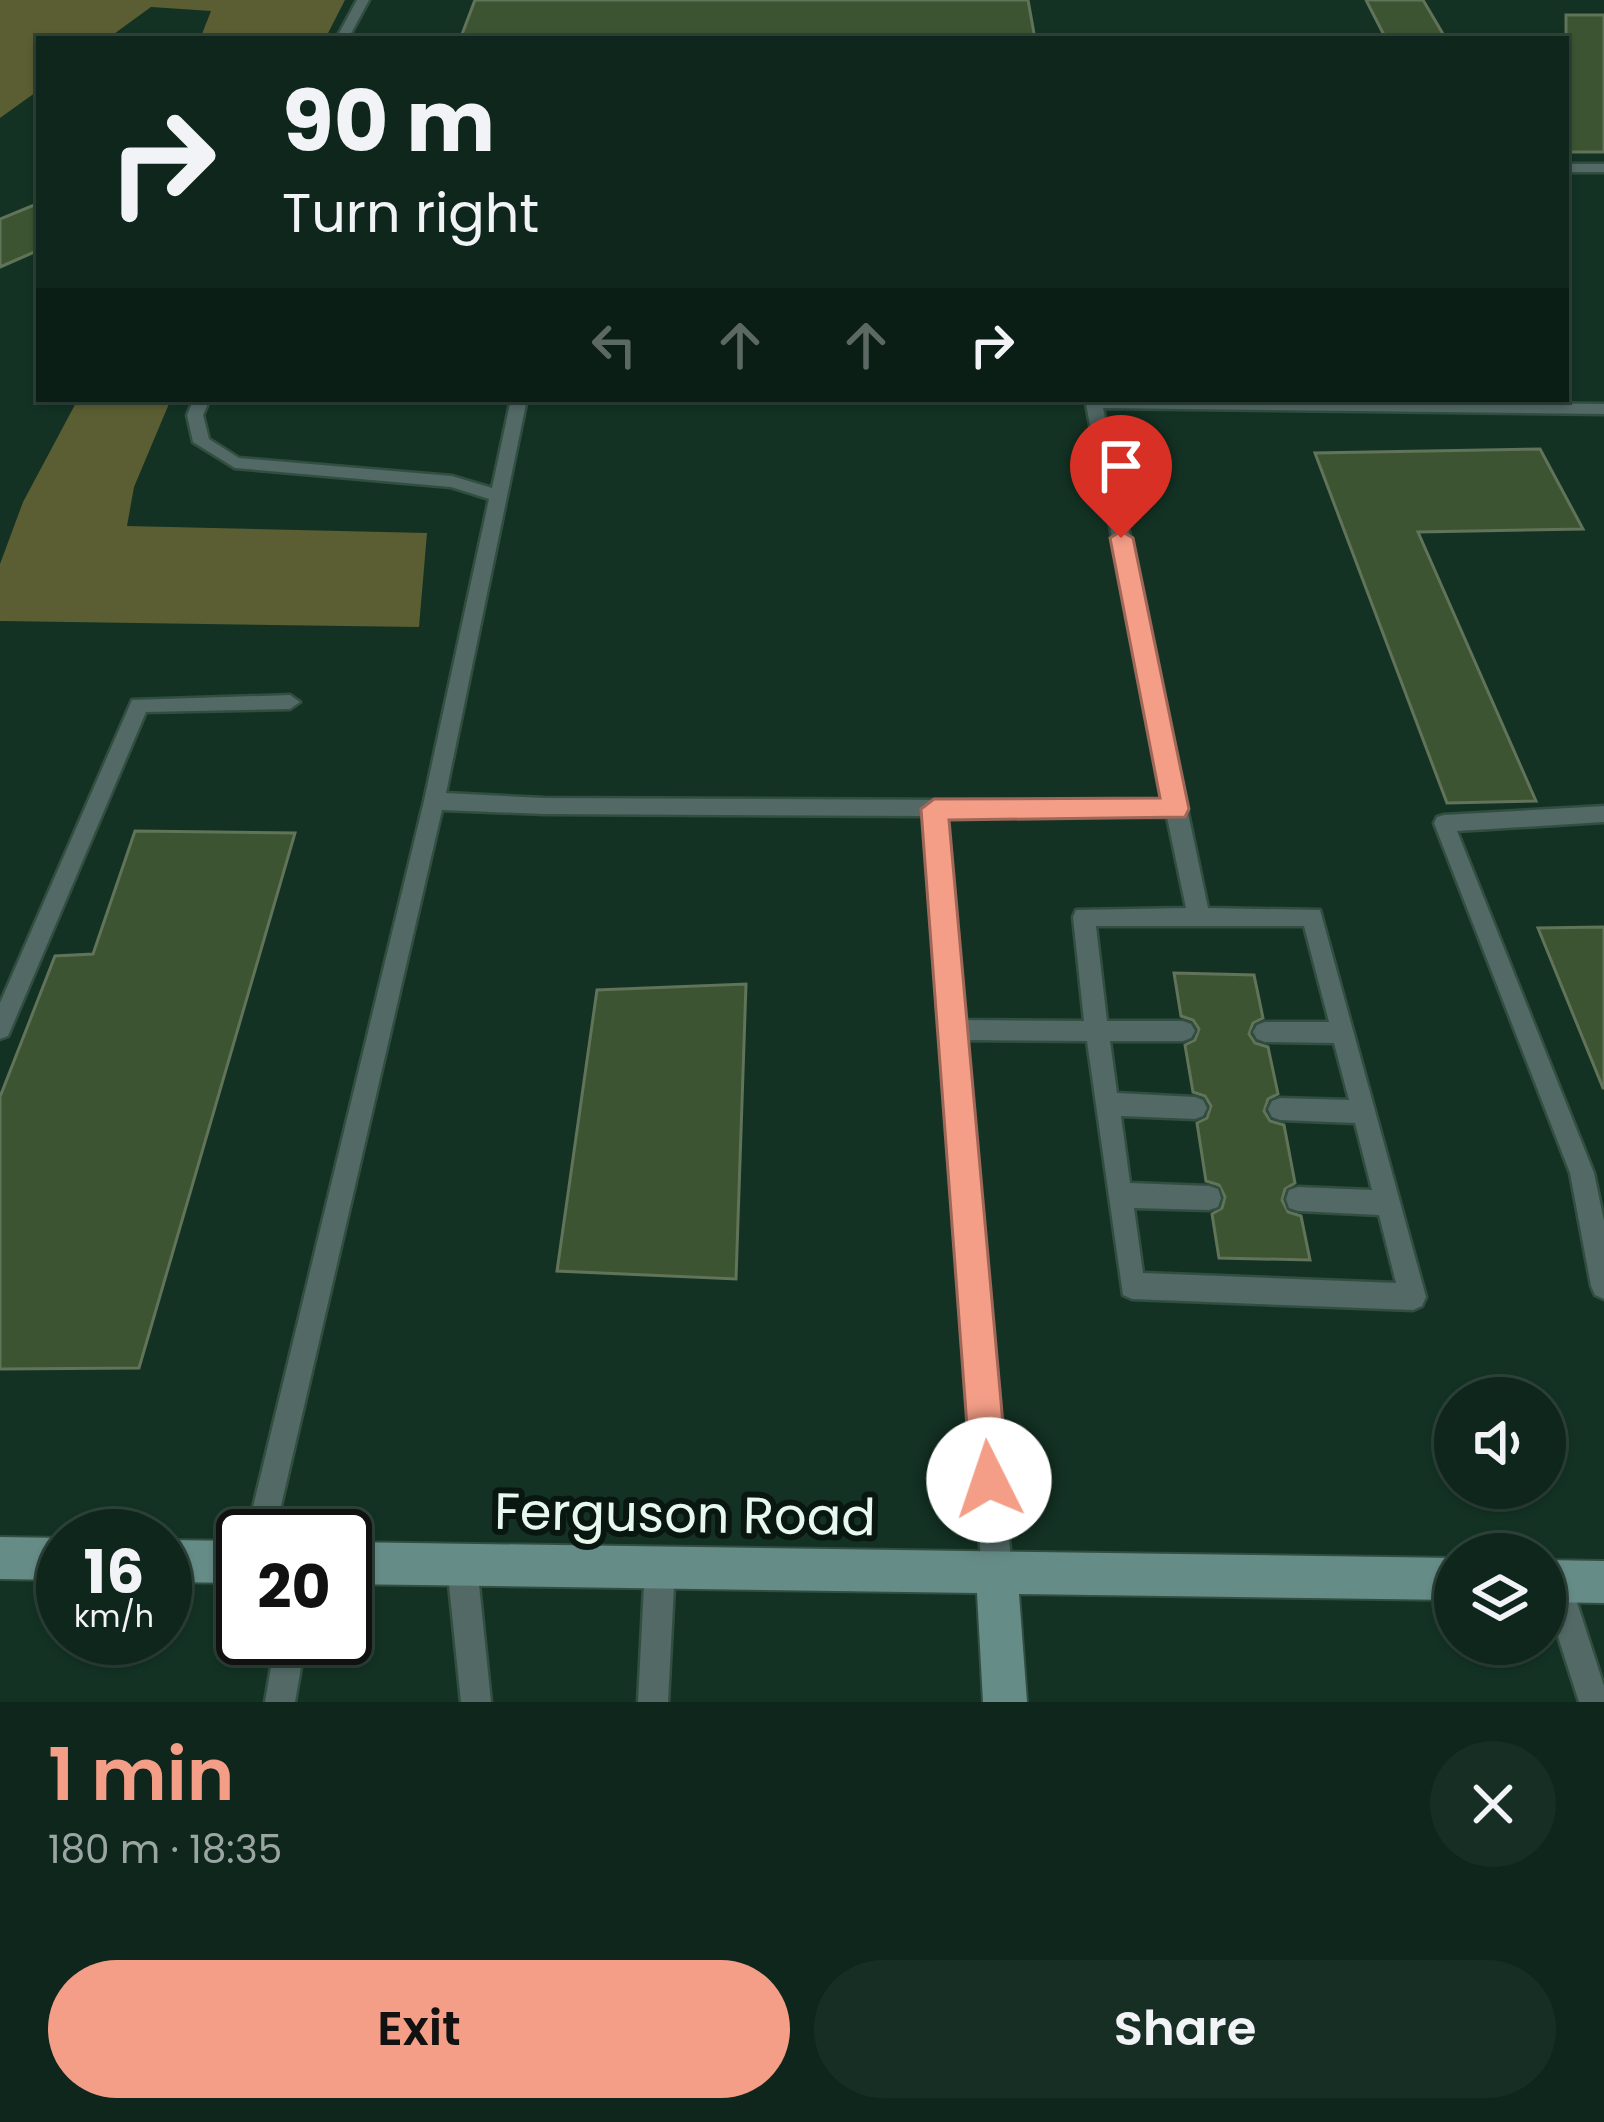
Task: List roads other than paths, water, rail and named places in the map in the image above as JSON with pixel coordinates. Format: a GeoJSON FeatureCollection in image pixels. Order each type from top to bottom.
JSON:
{"type":"FeatureCollection","features":[{"type":"Feature","properties":{"kind":"street"},"geometry":{"type":"LineString","coordinates":[[0,1558],[36,1559]]}},
{"type":"Feature","properties":{"kind":"street","name":"Ferguson Road"},"geometry":{"type":"LineString","coordinates":[[372,1563],[1434,1580]]}},
{"type":"Feature","properties":{"kind":"street"},"geometry":{"type":"LineString","coordinates":[[997,1572],[1005,1702]]}},
{"type":"Feature","properties":{"kind":"street"},"geometry":{"type":"LineString","coordinates":[[1566,1581],[1604,1582]]}},
{"type":"Feature","properties":{"kind":"lane"},"geometry":{"type":"LineString","coordinates":[[344,36],[363,0]]}},
{"type":"Feature","properties":{"kind":"lane"},"geometry":{"type":"LineString","coordinates":[[1569,168],[1604,168]]}},
{"type":"Feature","properties":{"kind":"lane"},"geometry":{"type":"LineString","coordinates":[[201,402],[195,415],[201,442],[235,464],[452,482],[498,496]]}},
{"type":"Feature","properties":{"kind":"lane"},"geometry":{"type":"LineString","coordinates":[[266,1509],[434,801],[518,402]]}},
{"type":"Feature","properties":{"kind":"lane"},"geometry":{"type":"LineString","coordinates":[[1094,402],[1199,917]]}},
{"type":"Feature","properties":{"kind":"lane"},"geometry":{"type":"LineString","coordinates":[[1158,402],[1604,409]]}},
{"type":"Feature","properties":{"kind":"lane"},"geometry":{"type":"LineString","coordinates":[[0,1030],[139,705],[290,701]]}},
{"type":"Feature","properties":{"kind":"lane"},"geometry":{"type":"LineString","coordinates":[[434,801],[1176,809]]}},
{"type":"Feature","properties":{"kind":"lane"},"geometry":{"type":"LineString","coordinates":[[934,809],[997,1572]]}},
{"type":"Feature","properties":{"kind":"lane"},"geometry":{"type":"LineString","coordinates":[[1604,814],[1444,823],[1582,1173],[1604,1286]]}},
{"type":"Feature","properties":{"kind":"lane"},"geometry":{"type":"LineString","coordinates":[[1084,917],[1312,917],[1413,1297],[1132,1286],[1097,1031],[1084,917]]}},
{"type":"Feature","properties":{"kind":"lane"},"geometry":{"type":"LineString","coordinates":[[954,1030],[1183,1031]]}},
{"type":"Feature","properties":{"kind":"lane"},"geometry":{"type":"LineString","coordinates":[[1265,1032],[1344,1033]]}},
{"type":"Feature","properties":{"kind":"lane"},"geometry":{"type":"LineString","coordinates":[[1107,1104],[1195,1108]]}},
{"type":"Feature","properties":{"kind":"lane"},"geometry":{"type":"LineString","coordinates":[[1280,1108],[1365,1112]]}},
{"type":"Feature","properties":{"kind":"lane"},"geometry":{"type":"LineString","coordinates":[[1120,1195],[1209,1198]]}},
{"type":"Feature","properties":{"kind":"lane"},"geometry":{"type":"LineString","coordinates":[[1298,1199],[1388,1202]]}},
{"type":"Feature","properties":{"kind":"lane"},"geometry":{"type":"LineString","coordinates":[[462,1565],[476,1702]]}},
{"type":"Feature","properties":{"kind":"lane"},"geometry":{"type":"LineString","coordinates":[[653,1702],[660,1567]]}},
{"type":"Feature","properties":{"kind":"lane"},"geometry":{"type":"LineString","coordinates":[[1566,1625],[1594,1702]]}},
{"type":"Feature","properties":{"kind":"lane"},"geometry":{"type":"LineString","coordinates":[[280,1702],[286,1665]]}}]}
